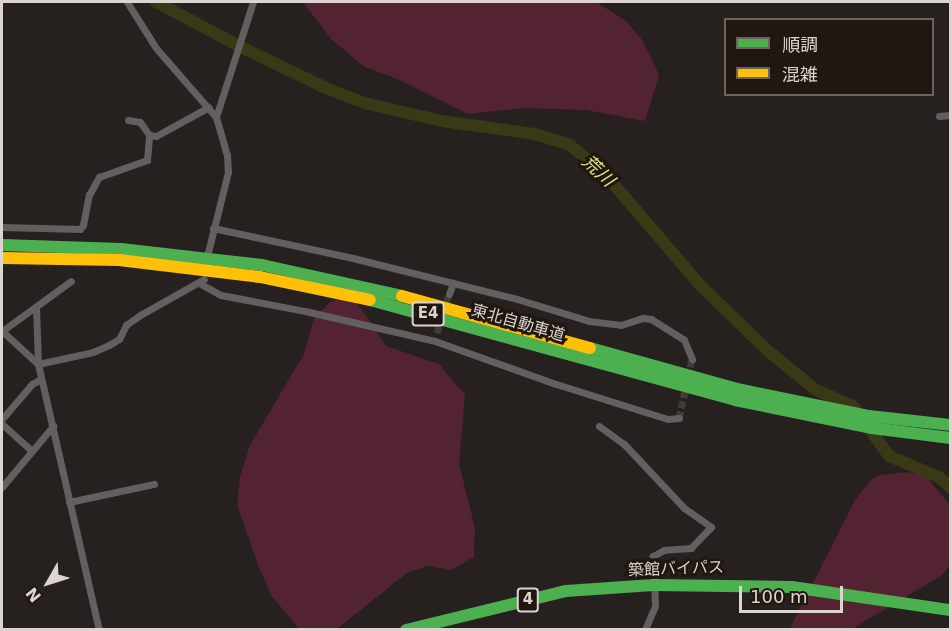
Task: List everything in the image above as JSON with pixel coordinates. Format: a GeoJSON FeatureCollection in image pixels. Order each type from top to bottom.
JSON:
{"type":"FeatureCollection","features":[{"type":"Feature","properties":{"kind":"highway","name":"東北自動車道"},"geometry":{"type":"LineString","coordinates":[[2,245],[120,249],[190,255],[307,274],[393,293],[737,389],[891,419],[951,425]]}},
{"type":"Feature","properties":{"kind":"highway","name":"東北自動車道"},"geometry":{"type":"LineString","coordinates":[[2,258],[119,260],[191,267],[316,288],[402,307],[735,400],[845,423],[951,438]]}},
{"type":"Feature","properties":{"kind":"highway","name":"築館バイパス"},"geometry":{"type":"LineString","coordinates":[[406,630],[566,591],[653,585],[792,586],[951,610]]}},
{"type":"Feature","properties":{"kind":"street"},"geometry":{"type":"LineString","coordinates":[[127,2],[156,48],[217,115],[227,159],[208,252]]}},
{"type":"Feature","properties":{"kind":"street"},"geometry":{"type":"LineString","coordinates":[[217,115],[235,52],[253,2]]}},
{"type":"Feature","properties":{"kind":"street"},"geometry":{"type":"LineString","coordinates":[[149,135],[156,136],[209,107]]}},
{"type":"Feature","properties":{"kind":"street"},"geometry":{"type":"LineString","coordinates":[[939,116],[951,115]]}},
{"type":"Feature","properties":{"kind":"street"},"geometry":{"type":"LineString","coordinates":[[2,227],[80,229],[83,225],[89,195],[99,177],[147,160],[149,135],[140,122],[128,120]]}},
{"type":"Feature","properties":{"kind":"street"},"geometry":{"type":"LineString","coordinates":[[213,228],[353,258],[608,325],[651,319],[684,340],[692,359]]}},
{"type":"Feature","properties":{"kind":"street"},"geometry":{"type":"LineString","coordinates":[[38,364],[2,331],[54,291],[71,281]]}},
{"type":"Feature","properties":{"kind":"street"},"geometry":{"type":"LineString","coordinates":[[38,364],[93,352],[109,345],[119,339],[126,325],[202,281],[221,294],[436,337],[556,384],[669,419],[679,418]]}},
{"type":"Feature","properties":{"kind":"street"},"geometry":{"type":"LineString","coordinates":[[449,294],[453,283]]}},
{"type":"Feature","properties":{"kind":"street"},"geometry":{"type":"LineString","coordinates":[[36,307],[38,364],[99,630]]}},
{"type":"Feature","properties":{"kind":"street"},"geometry":{"type":"LineString","coordinates":[[2,419],[32,384],[41,379]]}},
{"type":"Feature","properties":{"kind":"street"},"geometry":{"type":"LineString","coordinates":[[2,424],[31,450]]}},
{"type":"Feature","properties":{"kind":"street"},"geometry":{"type":"LineString","coordinates":[[2,487],[53,426]]}},
{"type":"Feature","properties":{"kind":"street"},"geometry":{"type":"LineString","coordinates":[[599,426],[624,444],[684,508],[711,526],[691,548],[664,550],[653,556],[655,606],[645,630]]}},
{"type":"Feature","properties":{"kind":"street"},"geometry":{"type":"LineString","coordinates":[[69,502],[154,484]]}},
{"type":"Feature","properties":{"kind":"shaded area"},"geometry":{"type":"Polygon","coordinates":[[[303,2],[596,2],[626,21],[643,41],[659,75],[645,121],[586,110],[523,108],[468,114],[395,78],[365,67],[332,40],[303,2]]]}},
{"type":"Feature","properties":{"kind":"shaded area"},"geometry":{"type":"Polygon","coordinates":[[[343,297],[358,304],[386,346],[439,364],[465,395],[459,464],[475,528],[474,557],[451,570],[428,566],[408,572],[337,629],[299,629],[272,596],[260,570],[237,505],[240,477],[250,445],[304,354],[314,318],[329,303],[343,297]]]}},
{"type":"Feature","properties":{"kind":"shaded area"},"geometry":{"type":"Polygon","coordinates":[[[907,472],[926,476],[950,505],[950,566],[942,575],[852,629],[789,630],[855,500],[871,480],[879,475],[907,472]]]}},
{"type":"Feature","properties":{"kind":"waterway","name":"荒川"},"geometry":{"type":"LineString","coordinates":[[156,2],[247,50],[328,89],[364,103],[442,121],[535,134],[570,145],[605,174],[700,285],[767,350],[816,390],[853,406],[889,456],[939,477],[950,487]]}},
{"type":"Feature","properties":{"kind":"tunnel"},"geometry":{"type":"LineString","coordinates":[[437,333],[449,294]]}},
{"type":"Feature","properties":{"kind":"tunnel"},"geometry":{"type":"LineString","coordinates":[[679,418],[692,359]]}},
{"type":"Feature","properties":{"kind":"traffic: fast"},"geometry":{"type":"LineString","coordinates":[[2,245],[121,249],[262,265],[402,296]]}},
{"type":"Feature","properties":{"kind":"traffic: fast"},"geometry":{"type":"LineString","coordinates":[[370,300],[735,400],[872,428],[950,438]]}},
{"type":"Feature","properties":{"kind":"traffic: fast"},"geometry":{"type":"LineString","coordinates":[[590,348],[737,389],[869,416],[950,425]]}},
{"type":"Feature","properties":{"kind":"traffic: fast"},"geometry":{"type":"LineString","coordinates":[[406,630],[566,591],[653,585],[792,587],[950,610]]}},
{"type":"Feature","properties":{"kind":"traffic: slow"},"geometry":{"type":"LineString","coordinates":[[2,258],[119,260],[260,277],[370,300]]}},
{"type":"Feature","properties":{"kind":"traffic: slow"},"geometry":{"type":"LineString","coordinates":[[402,296],[590,348]]}}]}
